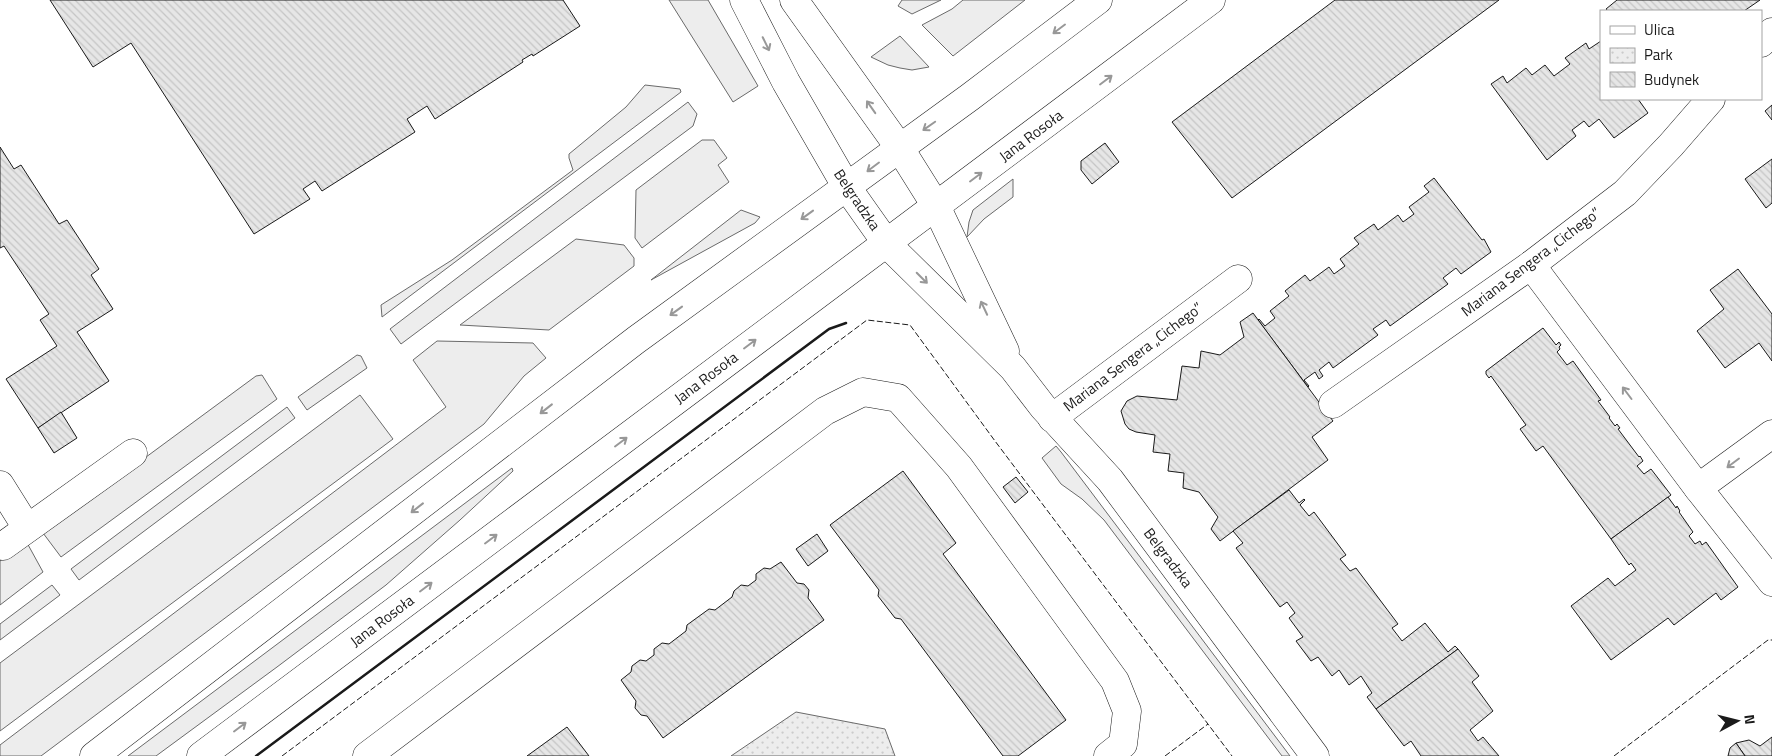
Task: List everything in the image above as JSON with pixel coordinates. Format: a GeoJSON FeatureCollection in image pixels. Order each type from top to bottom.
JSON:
{"type":"FeatureCollection","features":[{"type":"Feature","properties":{"kind":"street","name":"Belgradzka"},"geometry":{"type":"LineString","coordinates":[[744,0],[786,82],[846,186],[887,244],[1013,368],[1052,418],[1110,480],[1315,756]]}},
{"type":"Feature","properties":{"kind":"street","name":"Belgradzka"},"geometry":{"type":"LineString","coordinates":[[794,0],[899,147],[936,206],[1013,368]]}},
{"type":"Feature","properties":{"kind":"street"},"geometry":{"type":"LineString","coordinates":[[94,756],[636,340],[970,97],[1098,0]]}},
{"type":"Feature","properties":{"kind":"street","name":"Jana Rosoła"},"geometry":{"type":"LineString","coordinates":[[201,756],[1212,0]]}},
{"type":"Feature","properties":{"kind":"street"},"geometry":{"type":"LineString","coordinates":[[1762,42],[1772,32]]}},
{"type":"Feature","properties":{"kind":"street","name":"Mariana Sengera „Cichego”"},"geometry":{"type":"LineString","coordinates":[[1333,404],[1530,266],[1625,192],[1671,145],[1710,100]]}},
{"type":"Feature","properties":{"kind":"street"},"geometry":{"type":"LineString","coordinates":[[1530,266],[1698,488],[1772,582]]}},
{"type":"Feature","properties":{"kind":"street","name":"Mariana Sengera „Cichego”"},"geometry":{"type":"LineString","coordinates":[[1052,418],[1238,279]]}},
{"type":"Feature","properties":{"kind":"street"},"geometry":{"type":"LineString","coordinates":[[366,756],[826,411],[863,392],[898,398],[959,467],[1114,681],[1127,711],[1123,744],[1108,756]]}},
{"type":"Feature","properties":{"kind":"street"},"geometry":{"type":"LineString","coordinates":[[1698,488],[1772,434]]}},
{"type":"Feature","properties":{"kind":"street"},"geometry":{"type":"LineString","coordinates":[[3,546],[133,453]]}},
{"type":"Feature","properties":{"kind":"street"},"geometry":{"type":"LineString","coordinates":[[0,485],[28,528]]}},
{"type":"Feature","properties":{"kind":"shaded area"},"geometry":{"type":"Polygon","coordinates":[[[669,0],[708,0],[758,86],[733,102],[669,0]]]}},
{"type":"Feature","properties":{"kind":"shaded area"},"geometry":{"type":"Polygon","coordinates":[[[902,0],[941,0],[912,14],[898,6],[902,0]]]}},
{"type":"Feature","properties":{"kind":"shaded area"},"geometry":{"type":"Polygon","coordinates":[[[963,0],[1025,0],[953,56],[922,25],[952,9],[963,0]]]}},
{"type":"Feature","properties":{"kind":"shaded area"},"geometry":{"type":"Polygon","coordinates":[[[900,36],[929,67],[912,70],[900,68],[871,57],[900,36]]]}},
{"type":"Feature","properties":{"kind":"shaded area"},"geometry":{"type":"Polygon","coordinates":[[[645,85],[680,89],[681,92],[382,317],[381,305],[452,260],[573,170],[569,154],[626,107],[645,85]]]}},
{"type":"Feature","properties":{"kind":"shaded area"},"geometry":{"type":"Polygon","coordinates":[[[688,102],[697,114],[693,126],[401,344],[390,329],[688,102]]]}},
{"type":"Feature","properties":{"kind":"shaded area"},"geometry":{"type":"Polygon","coordinates":[[[702,140],[714,140],[727,158],[718,165],[729,182],[642,248],[635,238],[636,190],[702,140]]]}},
{"type":"Feature","properties":{"kind":"shaded area"},"geometry":{"type":"Polygon","coordinates":[[[1013,179],[1013,197],[984,219],[967,237],[973,210],[1013,179]]]}},
{"type":"Feature","properties":{"kind":"shaded area"},"geometry":{"type":"Polygon","coordinates":[[[741,210],[760,217],[755,223],[651,280],[741,210]]]}},
{"type":"Feature","properties":{"kind":"shaded area"},"geometry":{"type":"Polygon","coordinates":[[[576,239],[624,245],[634,258],[634,266],[549,330],[460,325],[576,239]]]}},
{"type":"Feature","properties":{"kind":"shaded area"},"geometry":{"type":"Polygon","coordinates":[[[437,341],[533,343],[546,358],[524,376],[484,424],[41,756],[0,756],[0,745],[446,407],[413,360],[437,341]]]}},
{"type":"Feature","properties":{"kind":"shaded area"},"geometry":{"type":"Polygon","coordinates":[[[357,355],[361,356],[367,368],[307,410],[298,397],[357,355]]]}},
{"type":"Feature","properties":{"kind":"shaded area"},"geometry":{"type":"Polygon","coordinates":[[[262,375],[277,399],[61,557],[43,533],[256,376],[262,375]]]}},
{"type":"Feature","properties":{"kind":"shaded area"},"geometry":{"type":"Polygon","coordinates":[[[360,395],[393,439],[0,731],[0,663],[360,395]]]}},
{"type":"Feature","properties":{"kind":"shaded area"},"geometry":{"type":"Polygon","coordinates":[[[287,407],[295,418],[79,580],[71,569],[287,407]]]}},
{"type":"Feature","properties":{"kind":"shaded area"},"geometry":{"type":"Polygon","coordinates":[[[1056,446],[1290,756],[1282,756],[1104,520],[1082,499],[1061,484],[1042,458],[1056,446]]]}},
{"type":"Feature","properties":{"kind":"shaded area"},"geometry":{"type":"Polygon","coordinates":[[[512,468],[513,471],[386,585],[277,667],[156,756],[128,756],[512,468]]]}},
{"type":"Feature","properties":{"kind":"shaded area"},"geometry":{"type":"Polygon","coordinates":[[[26,541],[43,572],[0,605],[0,561],[26,541]]]}},
{"type":"Feature","properties":{"kind":"shaded area"},"geometry":{"type":"Polygon","coordinates":[[[52,585],[60,595],[0,640],[0,624],[52,585]]]}},
{"type":"Feature","properties":{"kind":"green space"},"geometry":{"type":"Polygon","coordinates":[[[796,712],[885,729],[895,756],[731,756],[796,712]]]}},
{"type":"Feature","properties":{"kind":"building"},"geometry":{"type":"Polygon","coordinates":[[[50,0],[563,0],[580,26],[533,56],[532,54],[522,60],[523,62],[435,119],[427,106],[407,119],[415,132],[322,191],[315,181],[303,189],[310,199],[254,234],[131,43],[93,67],[50,0]]]}},
{"type":"Feature","properties":{"kind":"building"},"geometry":{"type":"Polygon","coordinates":[[[1335,0],[1499,0],[1232,198],[1172,122],[1335,0]]]}},
{"type":"Feature","properties":{"kind":"building"},"geometry":{"type":"Polygon","coordinates":[[[1617,0],[1760,0],[1745,10],[1606,9],[1617,0]]]}},
{"type":"Feature","properties":{"kind":"building"},"geometry":{"type":"Polygon","coordinates":[[[1600,42],[1600,100],[1639,100],[1648,113],[1614,138],[1599,119],[1589,127],[1584,121],[1572,130],[1576,136],[1547,160],[1491,84],[1503,76],[1507,83],[1526,68],[1532,75],[1545,65],[1554,76],[1570,64],[1565,58],[1586,43],[1589,49],[1600,42]]]}},
{"type":"Feature","properties":{"kind":"building"},"geometry":{"type":"Polygon","coordinates":[[[1772,105],[1772,120],[1765,111],[1772,105]]]}},
{"type":"Feature","properties":{"kind":"building"},"geometry":{"type":"Polygon","coordinates":[[[1105,143],[1119,162],[1092,184],[1081,170],[1081,161],[1105,143]]]}},
{"type":"Feature","properties":{"kind":"building"},"geometry":{"type":"Polygon","coordinates":[[[0,147],[14,169],[21,165],[59,224],[67,220],[99,269],[91,275],[113,309],[77,332],[109,381],[38,428],[6,379],[57,346],[40,320],[49,314],[4,246],[0,248],[0,147]]]}},
{"type":"Feature","properties":{"kind":"building"},"geometry":{"type":"Polygon","coordinates":[[[1772,159],[1772,203],[1766,208],[1745,179],[1772,159]]]}},
{"type":"Feature","properties":{"kind":"building"},"geometry":{"type":"Polygon","coordinates":[[[1434,178],[1482,240],[1484,239],[1491,252],[1461,274],[1456,268],[1443,278],[1448,284],[1390,326],[1386,320],[1373,329],[1378,335],[1333,368],[1329,362],[1319,370],[1323,376],[1319,379],[1315,372],[1304,380],[1308,387],[1258,320],[1265,326],[1275,318],[1270,311],[1289,296],[1285,291],[1305,275],[1310,281],[1329,267],[1334,274],[1345,266],[1340,259],[1359,244],[1354,238],[1374,224],[1378,230],[1398,215],[1403,222],[1414,214],[1409,207],[1429,192],[1424,186],[1434,178]]]}},
{"type":"Feature","properties":{"kind":"building"},"geometry":{"type":"Polygon","coordinates":[[[1738,269],[1772,314],[1772,361],[1759,343],[1725,368],[1697,331],[1724,309],[1710,290],[1738,269]]]}},
{"type":"Feature","properties":{"kind":"building"},"geometry":{"type":"Polygon","coordinates":[[[1253,313],[1333,421],[1312,437],[1328,460],[1220,541],[1211,529],[1218,517],[1199,492],[1183,488],[1184,473],[1168,471],[1170,454],[1153,452],[1155,435],[1129,429],[1125,424],[1121,411],[1127,401],[1137,396],[1177,400],[1182,366],[1199,368],[1201,351],[1220,355],[1244,337],[1240,322],[1253,313]]]}},
{"type":"Feature","properties":{"kind":"building"},"geometry":{"type":"Polygon","coordinates":[[[1543,328],[1556,345],[1559,342],[1561,345],[1557,352],[1567,365],[1573,361],[1601,400],[1598,401],[1609,418],[1615,426],[1617,424],[1620,428],[1618,429],[1640,456],[1643,461],[1637,466],[1644,474],[1651,469],[1671,495],[1611,539],[1543,446],[1536,451],[1520,429],[1526,425],[1491,376],[1489,378],[1486,374],[1486,371],[1543,328]]]}},
{"type":"Feature","properties":{"kind":"building"},"geometry":{"type":"Polygon","coordinates":[[[61,412],[77,438],[54,453],[38,428],[61,412]]]}},
{"type":"Feature","properties":{"kind":"building"},"geometry":{"type":"Polygon","coordinates":[[[903,471],[956,543],[943,554],[1066,720],[1018,756],[1003,756],[901,619],[895,618],[878,596],[879,590],[830,525],[903,471]]]}},
{"type":"Feature","properties":{"kind":"building"},"geometry":{"type":"Polygon","coordinates":[[[1016,477],[1028,492],[1015,503],[1003,487],[1016,477]]]}},
{"type":"Feature","properties":{"kind":"building"},"geometry":{"type":"Polygon","coordinates":[[[1289,490],[1299,503],[1305,500],[1300,505],[1309,516],[1314,512],[1346,555],[1340,559],[1350,571],[1356,568],[1398,624],[1392,628],[1402,641],[1425,623],[1448,652],[1455,646],[1458,649],[1376,709],[1367,697],[1372,693],[1361,676],[1349,685],[1339,670],[1332,676],[1318,657],[1311,661],[1296,641],[1303,637],[1289,618],[1295,613],[1287,602],[1280,607],[1236,548],[1243,543],[1233,531],[1289,490]]]}},
{"type":"Feature","properties":{"kind":"building"},"geometry":{"type":"Polygon","coordinates":[[[1668,497],[1676,508],[1677,506],[1693,532],[1689,536],[1695,544],[1700,541],[1702,545],[1706,542],[1738,587],[1721,600],[1716,593],[1674,625],[1668,618],[1611,660],[1571,606],[1608,578],[1615,586],[1636,570],[1631,563],[1629,565],[1611,539],[1668,497]]]}},
{"type":"Feature","properties":{"kind":"building"},"geometry":{"type":"Polygon","coordinates":[[[817,534],[828,551],[808,566],[796,549],[817,534]]]}},
{"type":"Feature","properties":{"kind":"building"},"geometry":{"type":"Polygon","coordinates":[[[781,562],[797,583],[804,584],[809,590],[808,598],[824,620],[663,738],[647,716],[641,715],[635,708],[636,701],[621,680],[631,672],[632,666],[640,660],[646,661],[654,655],[654,649],[662,643],[669,644],[686,631],[687,625],[709,609],[715,610],[732,597],[734,591],[741,585],[748,586],[756,580],[756,574],[764,568],[770,569],[781,562]]]}},
{"type":"Feature","properties":{"kind":"building"},"geometry":{"type":"Polygon","coordinates":[[[1458,649],[1479,676],[1472,682],[1493,711],[1470,730],[1478,741],[1483,737],[1499,756],[1421,756],[1411,741],[1404,746],[1376,709],[1458,649]]]}},
{"type":"Feature","properties":{"kind":"building"},"geometry":{"type":"Polygon","coordinates":[[[567,727],[589,756],[527,756],[567,727]]]}},
{"type":"Feature","properties":{"kind":"building"},"geometry":{"type":"Polygon","coordinates":[[[1772,737],[1772,756],[1745,756],[1736,743],[1749,740],[1760,746],[1772,737]]]}},
{"type":"Feature","properties":{"kind":"building"},"geometry":{"type":"Polygon","coordinates":[[[1736,743],[1745,756],[1728,756],[1730,748],[1736,743]]]}},
{"type":"Feature","properties":{"kind":"fence"},"geometry":{"type":"LineString","coordinates":[[282,756],[867,320],[910,325],[1232,756]]}},
{"type":"Feature","properties":{"kind":"fence"},"geometry":{"type":"LineString","coordinates":[[1614,756],[1768,640],[1772,640]]}},
{"type":"Feature","properties":{"kind":"fence"},"geometry":{"type":"LineString","coordinates":[[1165,756],[1208,724]]}},
{"type":"Feature","properties":{"kind":"wall"},"geometry":{"type":"LineString","coordinates":[[256,756],[829,329],[846,323]]}}]}
